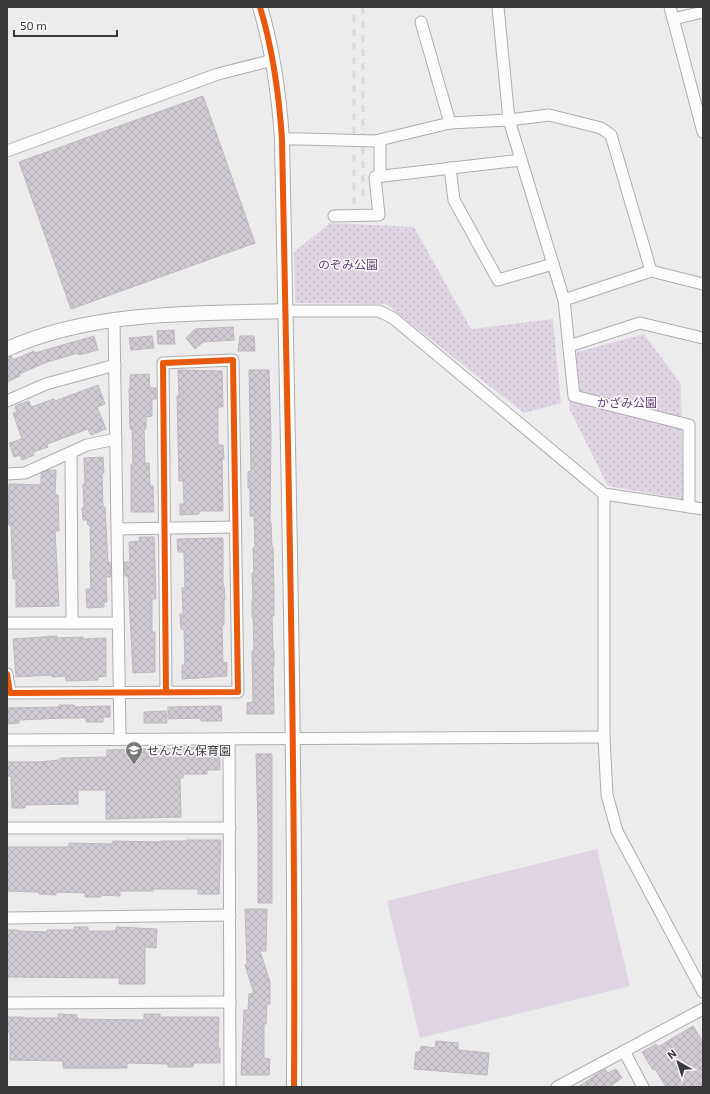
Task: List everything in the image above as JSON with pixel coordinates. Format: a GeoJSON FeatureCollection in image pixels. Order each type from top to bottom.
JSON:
{"type":"FeatureCollection","features":[{"type":"Feature","properties":{"kind":"street"},"geometry":{"type":"LineString","coordinates":[[260,7],[267,30],[273,60],[282,139],[293,664],[292,738],[295,983],[294,1087]]}},
{"type":"Feature","properties":{"kind":"street"},"geometry":{"type":"LineString","coordinates":[[498,7],[509,120],[564,300],[574,396],[689,425],[689,507]]}},
{"type":"Feature","properties":{"kind":"street"},"geometry":{"type":"LineString","coordinates":[[670,7],[703,132]]}},
{"type":"Feature","properties":{"kind":"street"},"geometry":{"type":"LineString","coordinates":[[673,19],[703,12]]}},
{"type":"Feature","properties":{"kind":"street"},"geometry":{"type":"LineString","coordinates":[[421,22],[450,123]]}},
{"type":"Feature","properties":{"kind":"street"},"geometry":{"type":"LineString","coordinates":[[7,151],[218,74],[273,60]]}},
{"type":"Feature","properties":{"kind":"street"},"geometry":{"type":"LineString","coordinates":[[282,139],[377,141],[450,123],[549,116],[601,128],[611,135],[651,271]]}},
{"type":"Feature","properties":{"kind":"street"},"geometry":{"type":"LineString","coordinates":[[377,141],[380,176]]}},
{"type":"Feature","properties":{"kind":"street"},"geometry":{"type":"LineString","coordinates":[[334,216],[379,215],[375,177],[522,160]]}},
{"type":"Feature","properties":{"kind":"street"},"geometry":{"type":"LineString","coordinates":[[450,168],[454,200],[498,280],[553,264]]}},
{"type":"Feature","properties":{"kind":"street"},"geometry":{"type":"LineString","coordinates":[[564,300],[651,271],[703,284]]}},
{"type":"Feature","properties":{"kind":"street"},"geometry":{"type":"LineString","coordinates":[[7,349],[55,331],[96,322],[114,320],[176,315],[286,311],[379,311],[393,318],[604,494],[703,509]]}},
{"type":"Feature","properties":{"kind":"street"},"geometry":{"type":"LineString","coordinates":[[114,320],[120,739]]}},
{"type":"Feature","properties":{"kind":"street"},"geometry":{"type":"LineString","coordinates":[[569,346],[640,322],[703,338]]}},
{"type":"Feature","properties":{"kind":"street"},"geometry":{"type":"LineString","coordinates":[[7,674],[10,693],[238,692],[233,360],[163,363],[166,692]]}},
{"type":"Feature","properties":{"kind":"street"},"geometry":{"type":"LineString","coordinates":[[7,401],[46,384],[114,365]]}},
{"type":"Feature","properties":{"kind":"street"},"geometry":{"type":"LineString","coordinates":[[7,474],[25,473],[87,445],[116,439]]}},
{"type":"Feature","properties":{"kind":"street"},"geometry":{"type":"LineString","coordinates":[[71,453],[72,623]]}},
{"type":"Feature","properties":{"kind":"street"},"geometry":{"type":"LineString","coordinates":[[604,494],[604,737],[607,795],[617,831],[703,992]]}},
{"type":"Feature","properties":{"kind":"street"},"geometry":{"type":"LineString","coordinates":[[117,529],[235,527]]}},
{"type":"Feature","properties":{"kind":"street"},"geometry":{"type":"LineString","coordinates":[[7,623],[118,623]]}},
{"type":"Feature","properties":{"kind":"street"},"geometry":{"type":"LineString","coordinates":[[7,740],[604,737]]}},
{"type":"Feature","properties":{"kind":"street"},"geometry":{"type":"LineString","coordinates":[[229,739],[230,1087]]}},
{"type":"Feature","properties":{"kind":"street"},"geometry":{"type":"LineString","coordinates":[[7,828],[230,828]]}},
{"type":"Feature","properties":{"kind":"street"},"geometry":{"type":"LineString","coordinates":[[7,918],[230,915]]}},
{"type":"Feature","properties":{"kind":"street"},"geometry":{"type":"LineString","coordinates":[[7,1003],[230,1002]]}},
{"type":"Feature","properties":{"kind":"street"},"geometry":{"type":"LineString","coordinates":[[557,1087],[703,1009]]}},
{"type":"Feature","properties":{"kind":"street"},"geometry":{"type":"LineString","coordinates":[[624,1051],[643,1087]]}},
{"type":"Feature","properties":{"kind":"green space","name":"のぞみ公園"},"geometry":{"type":"Polygon","coordinates":[[[330,223],[414,227],[471,329],[553,319],[561,403],[524,413],[386,304],[295,303],[294,252],[330,223]]]}},
{"type":"Feature","properties":{"kind":"green space","name":"かざみ公園"},"geometry":{"type":"Polygon","coordinates":[[[644,334],[681,384],[683,499],[608,486],[569,408],[577,352],[644,334]]]}},
{"type":"Feature","properties":{"kind":"green space"},"geometry":{"type":"Polygon","coordinates":[[[597,849],[630,986],[420,1038],[387,901],[597,849]]]}},
{"type":"Feature","properties":{"kind":"building"},"geometry":{"type":"Polygon","coordinates":[[[203,96],[255,243],[71,309],[19,162],[203,96]]]}},
{"type":"Feature","properties":{"kind":"building"},"geometry":{"type":"Polygon","coordinates":[[[233,327],[234,340],[203,342],[195,349],[186,338],[195,329],[233,327]]]}},
{"type":"Feature","properties":{"kind":"building"},"geometry":{"type":"Polygon","coordinates":[[[174,330],[175,344],[158,344],[157,331],[174,330]]]}},
{"type":"Feature","properties":{"kind":"building"},"geometry":{"type":"Polygon","coordinates":[[[94,336],[98,350],[78,355],[78,353],[47,362],[19,374],[20,376],[7,382],[7,357],[11,356],[13,360],[34,351],[35,353],[94,336]]]}},
{"type":"Feature","properties":{"kind":"building"},"geometry":{"type":"Polygon","coordinates":[[[152,336],[154,348],[131,350],[129,338],[152,336]]]}},
{"type":"Feature","properties":{"kind":"building"},"geometry":{"type":"Polygon","coordinates":[[[240,336],[254,336],[255,351],[238,351],[240,336]]]}},
{"type":"Feature","properties":{"kind":"building"},"geometry":{"type":"Polygon","coordinates":[[[178,370],[222,371],[223,407],[218,407],[218,445],[223,445],[223,511],[199,511],[199,514],[180,515],[180,504],[184,504],[183,481],[179,481],[177,396],[179,396],[178,370]]]}},
{"type":"Feature","properties":{"kind":"building"},"geometry":{"type":"Polygon","coordinates":[[[249,370],[269,370],[271,435],[270,522],[273,547],[274,591],[274,616],[272,616],[274,650],[274,714],[247,714],[247,703],[253,702],[252,651],[254,651],[252,573],[254,573],[253,548],[255,547],[254,516],[250,516],[250,488],[248,488],[248,472],[251,471],[249,370]]]}},
{"type":"Feature","properties":{"kind":"building"},"geometry":{"type":"Polygon","coordinates":[[[149,374],[150,388],[156,388],[156,399],[152,399],[152,416],[146,417],[146,429],[144,429],[145,463],[149,463],[150,486],[153,486],[154,512],[131,512],[131,464],[133,464],[132,429],[130,429],[130,375],[149,374]]]}},
{"type":"Feature","properties":{"kind":"building"},"geometry":{"type":"Polygon","coordinates":[[[98,385],[105,404],[97,407],[106,429],[91,435],[88,429],[47,444],[48,447],[33,452],[34,455],[22,460],[20,455],[14,457],[9,443],[22,439],[13,413],[17,412],[15,406],[29,401],[31,407],[54,399],[55,401],[98,385]]]}},
{"type":"Feature","properties":{"kind":"building"},"geometry":{"type":"Polygon","coordinates":[[[103,457],[103,507],[105,507],[108,562],[110,562],[111,577],[106,577],[107,602],[104,602],[104,607],[87,608],[86,589],[91,589],[91,562],[90,525],[88,525],[87,520],[83,520],[82,508],[84,508],[83,484],[85,484],[84,458],[103,457]]]}},
{"type":"Feature","properties":{"kind":"building"},"geometry":{"type":"Polygon","coordinates":[[[49,470],[56,470],[55,495],[58,495],[59,531],[55,531],[59,606],[16,607],[16,579],[13,579],[11,525],[8,525],[9,484],[41,485],[41,473],[49,470]]]}},
{"type":"Feature","properties":{"kind":"building"},"geometry":{"type":"Polygon","coordinates":[[[139,537],[154,537],[156,599],[152,599],[152,632],[155,632],[155,672],[133,673],[128,576],[125,576],[124,562],[130,562],[129,542],[140,541],[139,537]]]}},
{"type":"Feature","properties":{"kind":"building"},"geometry":{"type":"Polygon","coordinates":[[[223,538],[223,586],[225,600],[224,625],[222,625],[223,663],[227,662],[227,676],[182,679],[182,665],[185,665],[184,629],[181,629],[180,614],[183,614],[182,588],[185,588],[184,552],[178,552],[177,539],[223,538]]]}},
{"type":"Feature","properties":{"kind":"building"},"geometry":{"type":"Polygon","coordinates":[[[57,636],[57,638],[106,638],[106,676],[98,677],[98,680],[66,681],[65,676],[52,677],[52,675],[16,677],[13,639],[57,636]]]}},
{"type":"Feature","properties":{"kind":"building"},"geometry":{"type":"Polygon","coordinates":[[[59,705],[74,705],[74,707],[110,706],[110,717],[103,717],[103,722],[86,722],[86,718],[64,718],[19,720],[19,723],[7,724],[7,708],[59,707],[59,705]]]}},
{"type":"Feature","properties":{"kind":"building"},"geometry":{"type":"Polygon","coordinates":[[[221,706],[222,721],[201,721],[201,718],[168,719],[168,707],[221,706]]]}},
{"type":"Feature","properties":{"kind":"building"},"geometry":{"type":"Polygon","coordinates":[[[166,711],[167,723],[144,723],[144,712],[166,711]]]}},
{"type":"Feature","properties":{"kind":"building"},"geometry":{"type":"Polygon","coordinates":[[[220,747],[220,770],[207,770],[207,774],[183,774],[183,778],[180,778],[181,817],[106,819],[106,790],[78,790],[78,804],[25,805],[25,808],[12,808],[11,776],[7,776],[7,762],[38,762],[60,760],[60,758],[107,757],[107,750],[220,747]]]}},
{"type":"Feature","properties":{"kind":"building"},"geometry":{"type":"Polygon","coordinates":[[[256,754],[272,754],[272,903],[258,903],[256,754]]]}},
{"type":"Feature","properties":{"kind":"building"},"geometry":{"type":"Polygon","coordinates":[[[221,840],[219,894],[198,894],[198,889],[153,889],[153,891],[120,891],[120,896],[101,895],[101,897],[85,897],[85,893],[56,892],[56,895],[39,894],[39,892],[7,891],[7,847],[69,847],[69,843],[112,844],[113,841],[161,842],[221,840]]]}},
{"type":"Feature","properties":{"kind":"building"},"geometry":{"type":"Polygon","coordinates":[[[245,909],[267,909],[266,951],[260,951],[270,982],[270,1004],[267,1004],[266,1024],[264,1024],[264,1058],[270,1059],[269,1075],[241,1075],[244,1010],[248,1010],[249,994],[254,993],[245,965],[247,964],[245,909]]]}},
{"type":"Feature","properties":{"kind":"building"},"geometry":{"type":"Polygon","coordinates":[[[74,927],[88,927],[88,931],[116,931],[116,927],[157,929],[156,948],[145,947],[145,984],[119,984],[119,978],[7,977],[7,930],[47,932],[47,930],[74,930],[74,927]]]}},
{"type":"Feature","properties":{"kind":"building"},"geometry":{"type":"Polygon","coordinates":[[[58,1014],[77,1015],[77,1019],[144,1020],[144,1014],[160,1014],[160,1017],[219,1017],[218,1048],[220,1048],[220,1063],[194,1063],[193,1067],[168,1067],[168,1064],[127,1063],[127,1068],[63,1068],[63,1061],[10,1060],[10,1032],[7,1032],[7,1017],[58,1018],[58,1014]]]}},
{"type":"Feature","properties":{"kind":"building"},"geometry":{"type":"Polygon","coordinates":[[[693,1026],[703,1042],[703,1087],[666,1087],[642,1052],[656,1044],[658,1047],[693,1026]]]}},
{"type":"Feature","properties":{"kind":"building"},"geometry":{"type":"Polygon","coordinates":[[[436,1041],[458,1043],[458,1050],[489,1053],[487,1075],[414,1069],[416,1052],[420,1052],[421,1046],[435,1048],[436,1041]]]}},
{"type":"Feature","properties":{"kind":"building"},"geometry":{"type":"Polygon","coordinates":[[[605,1069],[608,1073],[616,1069],[622,1078],[609,1087],[578,1087],[605,1069]]]}},
{"type":"Feature","properties":{"kind":"railway"},"geometry":{"type":"LineString","coordinates":[[354,7],[354,204]]}},
{"type":"Feature","properties":{"kind":"railway"},"geometry":{"type":"LineString","coordinates":[[363,7],[363,202]]}},
{"type":"Feature","properties":{"kind":"cycle path"},"geometry":{"type":"LineString","coordinates":[[260,7],[265,23],[275,73],[282,139],[293,732],[294,1087]]}},
{"type":"Feature","properties":{"kind":"cycle path"},"geometry":{"type":"LineString","coordinates":[[7,674],[10,693],[238,692],[233,360],[163,363],[166,692]]}},
{"type":"Feature","properties":{"kind":"place","name":"せんだん保育園"},"geometry":{"type":"Point","coordinates":[134,765]}}]}
